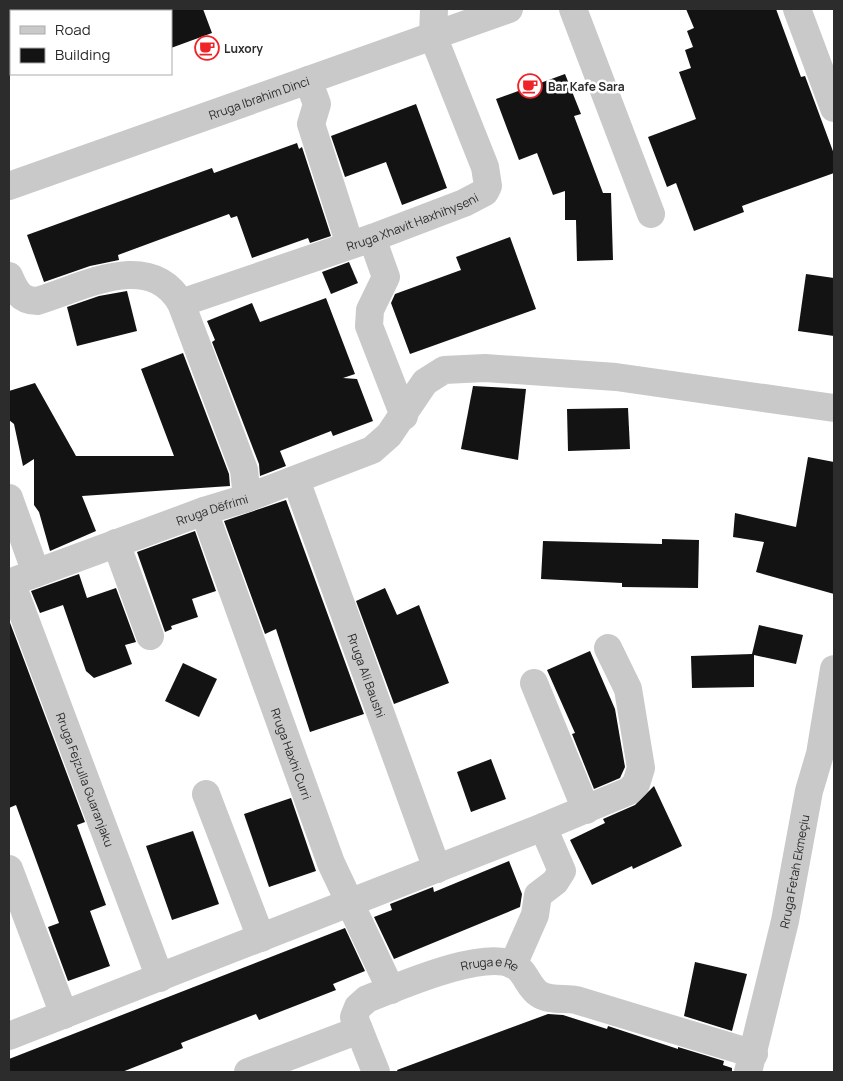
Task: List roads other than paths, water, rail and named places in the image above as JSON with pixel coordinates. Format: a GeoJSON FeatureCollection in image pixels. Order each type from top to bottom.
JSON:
{"type":"FeatureCollection","features":[{"type":"Feature","properties":{"kind":"street"},"geometry":{"type":"LineString","coordinates":[[433,36],[434,9]]}},
{"type":"Feature","properties":{"kind":"street","name":"Rruga Ibrahim Dinci"},"geometry":{"type":"LineString","coordinates":[[9,186],[509,9]]}},
{"type":"Feature","properties":{"kind":"street"},"geometry":{"type":"LineString","coordinates":[[573,9],[651,214]]}},
{"type":"Feature","properties":{"kind":"street"},"geometry":{"type":"LineString","coordinates":[[797,9],[834,108]]}},
{"type":"Feature","properties":{"kind":"street","name":"Rruga Xhavit Haxhihyseni"},"geometry":{"type":"LineString","coordinates":[[181,304],[361,242],[472,200],[485,192],[488,186],[484,167],[433,36]]}},
{"type":"Feature","properties":{"kind":"street"},"geometry":{"type":"LineString","coordinates":[[308,80],[317,104],[311,124],[361,242],[386,277],[370,310],[369,326],[404,416]]}},
{"type":"Feature","properties":{"kind":"street"},"geometry":{"type":"LineString","coordinates":[[9,276],[22,298],[37,301],[126,274],[152,277],[172,289],[181,304],[244,470],[247,498]]}},
{"type":"Feature","properties":{"kind":"street","name":"Rruga Dëfrimi"},"geometry":{"type":"LineString","coordinates":[[19,579],[204,511],[247,498],[372,450],[389,435],[404,416],[425,382],[434,375],[454,369],[485,368],[662,382],[834,408]]}},
{"type":"Feature","properties":{"kind":"street","name":"Rruga Ali Baushi"},"geometry":{"type":"LineString","coordinates":[[296,480],[437,869]]}},
{"type":"Feature","properties":{"kind":"street","name":"Rruga Fejzulla Guaranjaku"},"geometry":{"type":"LineString","coordinates":[[9,498],[19,579],[160,978]]}},
{"type":"Feature","properties":{"kind":"street","name":"Rruga Haxhi Curri"},"geometry":{"type":"LineString","coordinates":[[204,511],[331,863],[391,990]]}},
{"type":"Feature","properties":{"kind":"street"},"geometry":{"type":"LineString","coordinates":[[116,543],[150,636]]}},
{"type":"Feature","properties":{"kind":"street"},"geometry":{"type":"LineString","coordinates":[[9,1036],[543,828],[628,791],[636,784],[641,768],[628,689],[608,648]]}},
{"type":"Feature","properties":{"kind":"street","name":"Rruga Fetah Ekmeçiu"},"geometry":{"type":"LineString","coordinates":[[751,1063],[785,921],[809,791],[827,756],[834,669]]}},
{"type":"Feature","properties":{"kind":"street"},"geometry":{"type":"LineString","coordinates":[[534,683],[586,810]]}},
{"type":"Feature","properties":{"kind":"street"},"geometry":{"type":"LineString","coordinates":[[206,794],[261,938]]}},
{"type":"Feature","properties":{"kind":"street"},"geometry":{"type":"LineString","coordinates":[[513,965],[535,916],[538,895],[555,882],[562,872],[543,828]]}},
{"type":"Feature","properties":{"kind":"street"},"geometry":{"type":"LineString","coordinates":[[9,870],[64,1015]]}},
{"type":"Feature","properties":{"kind":"street","name":"Rruga e Re"},"geometry":{"type":"LineString","coordinates":[[376,1072],[354,1017],[358,1006],[367,999],[471,963],[502,962],[513,965],[520,970],[540,995],[548,998],[576,1000],[751,1063]]}},
{"type":"Feature","properties":{"kind":"street"},"geometry":{"type":"LineString","coordinates":[[248,1072],[359,1030]]}},
{"type":"Feature","properties":{"kind":"place","name":"Luxory"},"geometry":{"type":"Point","coordinates":[207,48]}},
{"type":"Feature","properties":{"kind":"place","name":"Bar Kafe Sara"},"geometry":{"type":"Point","coordinates":[530,86]}}]}
